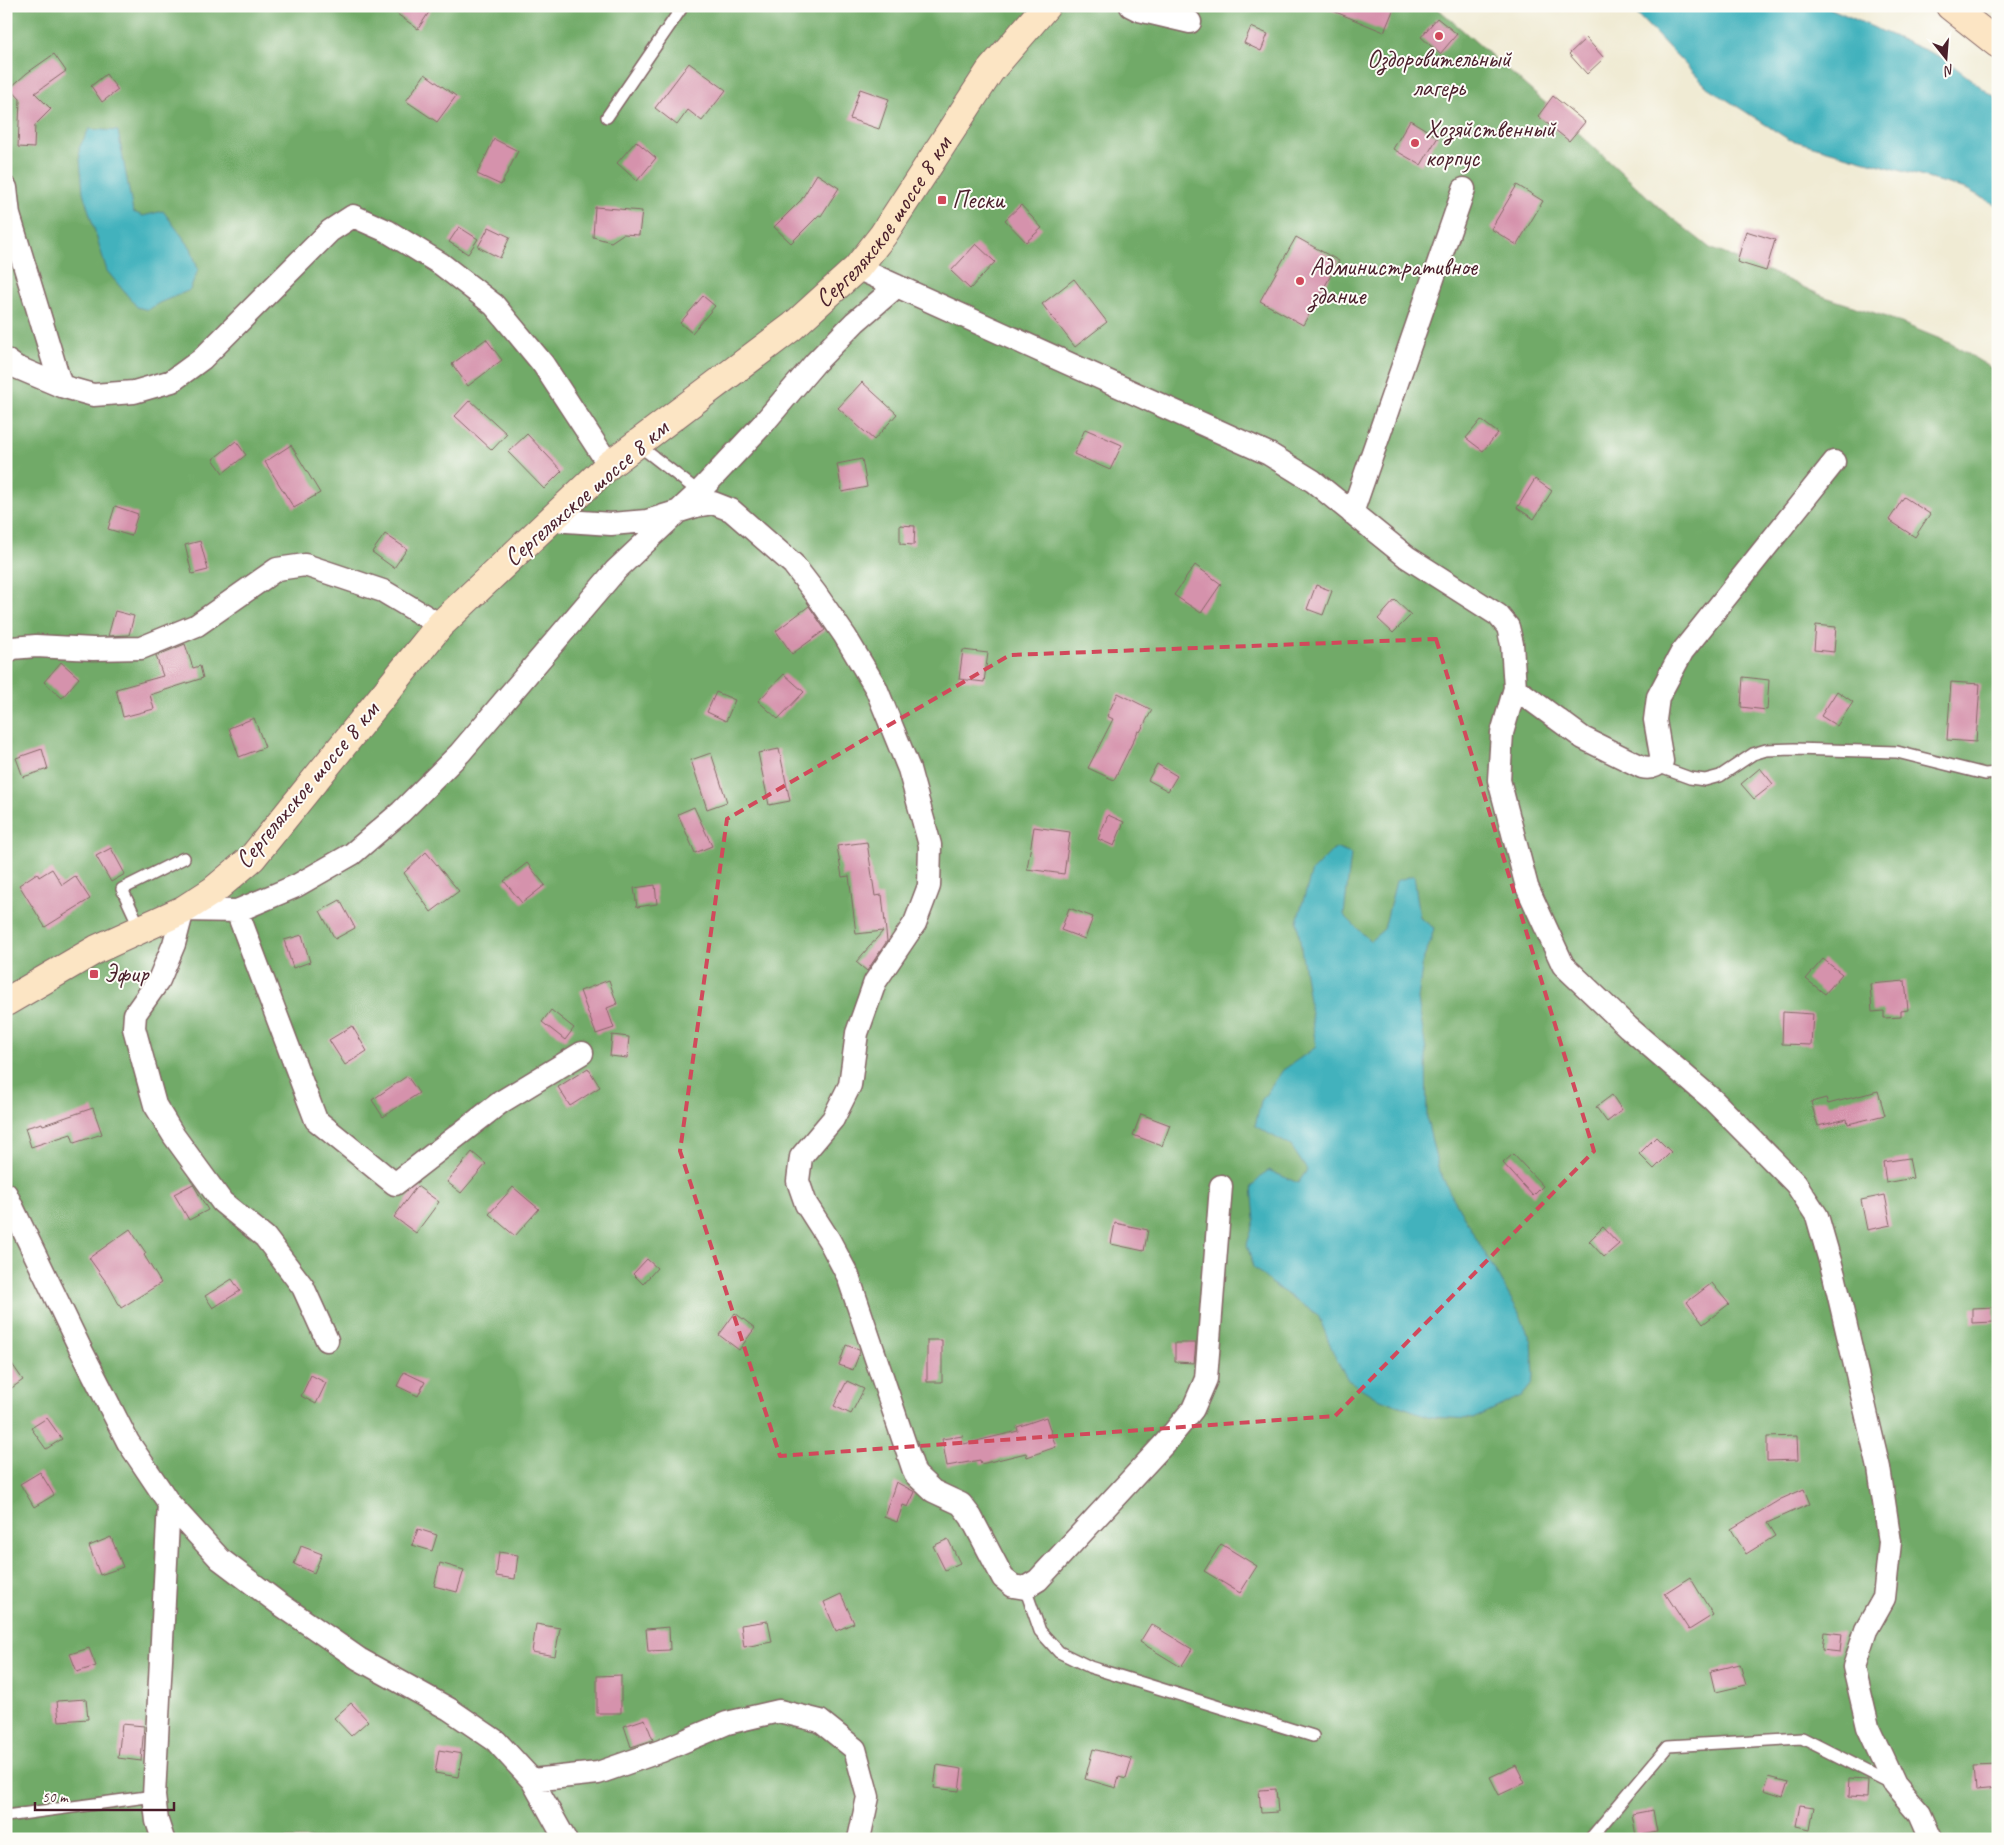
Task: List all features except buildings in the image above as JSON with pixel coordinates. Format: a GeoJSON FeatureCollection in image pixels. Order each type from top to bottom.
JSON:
{"type":"FeatureCollection","features":[{"type":"Feature","properties":{"kind":"main road","name":"Сергеляхское шоссе 8 км"},"geometry":{"type":"LineString","coordinates":[[6,1002],[97,949],[183,910],[214,890],[252,858],[440,625],[609,466],[792,326],[857,268],[883,235],[990,71],[1046,6]]}},
{"type":"Feature","properties":{"kind":"main road"},"geometry":{"type":"LineString","coordinates":[[1950,6],[1998,44]]}},
{"type":"Feature","properties":{"kind":"street"},"geometry":{"type":"LineString","coordinates":[[1131,6],[1139,10],[1190,22]]}},
{"type":"Feature","properties":{"kind":"street"},"geometry":{"type":"LineString","coordinates":[[6,188],[9,215],[61,386]]}},
{"type":"Feature","properties":{"kind":"street"},"geometry":{"type":"LineString","coordinates":[[1352,513],[1464,189]]}},
{"type":"Feature","properties":{"kind":"street"},"geometry":{"type":"LineString","coordinates":[[6,360],[16,367],[61,386],[93,395],[134,392],[172,381],[202,359],[330,231],[353,216],[387,230],[441,264],[494,305],[543,364],[609,466]]}},
{"type":"Feature","properties":{"kind":"street"},"geometry":{"type":"LineString","coordinates":[[857,268],[1269,454],[1313,481],[1407,557],[1498,615],[1508,627],[1512,644],[1515,688],[1502,733],[1499,780],[1527,887],[1563,965],[1628,1027],[1713,1100],[1796,1184],[1817,1216],[1834,1275],[1879,1468],[1890,1542],[1884,1598],[1866,1630],[1854,1667],[1868,1727],[1895,1785],[1920,1814],[1931,1839]]}},
{"type":"Feature","properties":{"kind":"street"},"geometry":{"type":"LineString","coordinates":[[327,1340],[303,1287],[265,1237],[222,1202],[174,1136],[155,1105],[134,1028],[135,1014],[159,980],[174,944],[183,910],[237,911],[296,886],[352,854],[400,812],[460,753],[616,570],[699,492],[762,425],[815,363],[855,322],[897,286]]}},
{"type":"Feature","properties":{"kind":"street"},"geometry":{"type":"LineString","coordinates":[[1515,688],[1583,738],[1642,767],[1656,766],[1662,761],[1655,720],[1658,697],[1682,652],[1834,462]]}},
{"type":"Feature","properties":{"kind":"street"},"geometry":{"type":"LineString","coordinates":[[552,520],[611,524],[638,522],[713,503],[731,510],[793,564],[845,636],[876,688],[909,769],[930,845],[929,886],[915,923],[875,982],[857,1033],[850,1085],[833,1119],[801,1157],[798,1181],[806,1204],[830,1240],[848,1276],[915,1474],[933,1492],[961,1504],[971,1517],[1003,1578],[1012,1586],[1025,1588],[1038,1580],[1166,1442],[1193,1409],[1206,1379],[1222,1186]]}},
{"type":"Feature","properties":{"kind":"street"},"geometry":{"type":"LineString","coordinates":[[6,653],[12,648],[36,646],[93,649],[141,648],[197,625],[278,569],[305,565],[383,591],[440,625]]}},
{"type":"Feature","properties":{"kind":"street"},"geometry":{"type":"LineString","coordinates":[[237,911],[316,1120],[395,1184],[501,1102],[582,1052]]}},
{"type":"Feature","properties":{"kind":"street"},"geometry":{"type":"LineString","coordinates":[[6,1194],[79,1346],[128,1442],[169,1503],[220,1559],[277,1602],[359,1659],[449,1709],[496,1742],[532,1780],[565,1839]]}},
{"type":"Feature","properties":{"kind":"street"},"geometry":{"type":"LineString","coordinates":[[163,1839],[157,1821],[154,1796],[169,1503]]}},
{"type":"Feature","properties":{"kind":"street"},"geometry":{"type":"LineString","coordinates":[[532,1780],[598,1773],[661,1751],[727,1723],[779,1711],[820,1720],[854,1749],[868,1797],[859,1839]]}},
{"type":"Feature","properties":{"kind":"lane"},"geometry":{"type":"LineString","coordinates":[[607,117],[683,6]]}},
{"type":"Feature","properties":{"kind":"lane"},"geometry":{"type":"LineString","coordinates":[[637,444],[699,492]]}},
{"type":"Feature","properties":{"kind":"lane"},"geometry":{"type":"LineString","coordinates":[[1656,766],[1690,778],[1705,780],[1720,776],[1754,754],[1766,750],[1794,749],[1897,752],[1985,774],[1998,773]]}},
{"type":"Feature","properties":{"kind":"lane"},"geometry":{"type":"LineString","coordinates":[[141,930],[122,889],[184,858]]}},
{"type":"Feature","properties":{"kind":"lane"},"geometry":{"type":"LineString","coordinates":[[1025,1588],[1040,1631],[1059,1652],[1090,1667],[1313,1736]]}},
{"type":"Feature","properties":{"kind":"lane"},"geometry":{"type":"LineString","coordinates":[[1590,1839],[1668,1746],[1802,1738],[1895,1785]]}},
{"type":"Feature","properties":{"kind":"lane"},"geometry":{"type":"LineString","coordinates":[[6,1816],[154,1796]]}},
{"type":"Feature","properties":{"kind":"highlighted area"},"geometry":{"type":"Polygon","coordinates":[[[1436,639],[1594,1151],[1335,1416],[780,1456],[680,1151],[727,819],[1010,655],[1436,639]]]}},
{"type":"Feature","properties":{"kind":"green space"},"geometry":{"type":"Polygon","coordinates":[[[6,6],[1435,6],[1559,115],[1662,210],[1710,248],[1825,297],[1884,316],[1950,343],[1998,372],[1998,1839],[6,1839],[6,6]]]}},
{"type":"Feature","properties":{"kind":"water"},"geometry":{"type":"Polygon","coordinates":[[[1629,6],[1825,6],[1943,58],[1998,100],[1998,206],[1966,189],[1788,139],[1707,87],[1629,6]]]}},
{"type":"Feature","properties":{"kind":"water"},"geometry":{"type":"Polygon","coordinates":[[[89,129],[118,131],[133,212],[143,216],[163,211],[191,248],[198,270],[190,290],[159,303],[148,310],[137,307],[107,271],[83,192],[79,148],[89,129]]]}},
{"type":"Feature","properties":{"kind":"water"},"geometry":{"type":"Polygon","coordinates":[[[1335,848],[1351,854],[1344,915],[1370,941],[1384,929],[1396,881],[1414,875],[1420,918],[1434,928],[1423,960],[1418,999],[1426,1051],[1427,1120],[1438,1167],[1448,1189],[1518,1311],[1532,1342],[1534,1375],[1531,1385],[1523,1395],[1473,1419],[1430,1417],[1375,1397],[1348,1380],[1336,1359],[1318,1315],[1272,1284],[1253,1267],[1247,1244],[1255,1220],[1252,1186],[1268,1170],[1298,1183],[1307,1170],[1291,1146],[1255,1126],[1261,1101],[1283,1070],[1316,1047],[1297,921],[1312,871],[1335,848]]]}},
{"type":"Feature","properties":{"kind":"place","name":"Оздоровительный лагерь"},"geometry":{"type":"Point","coordinates":[1439,36]}},
{"type":"Feature","properties":{"kind":"place","name":"Хозяйственный корпус"},"geometry":{"type":"Point","coordinates":[1415,143]}},
{"type":"Feature","properties":{"kind":"place","name":"Пески"},"geometry":{"type":"Point","coordinates":[942,200]}},
{"type":"Feature","properties":{"kind":"place","name":"Административное здание"},"geometry":{"type":"Point","coordinates":[1300,281]}},
{"type":"Feature","properties":{"kind":"place","name":"Эфир"},"geometry":{"type":"Point","coordinates":[94,974]}}]}
